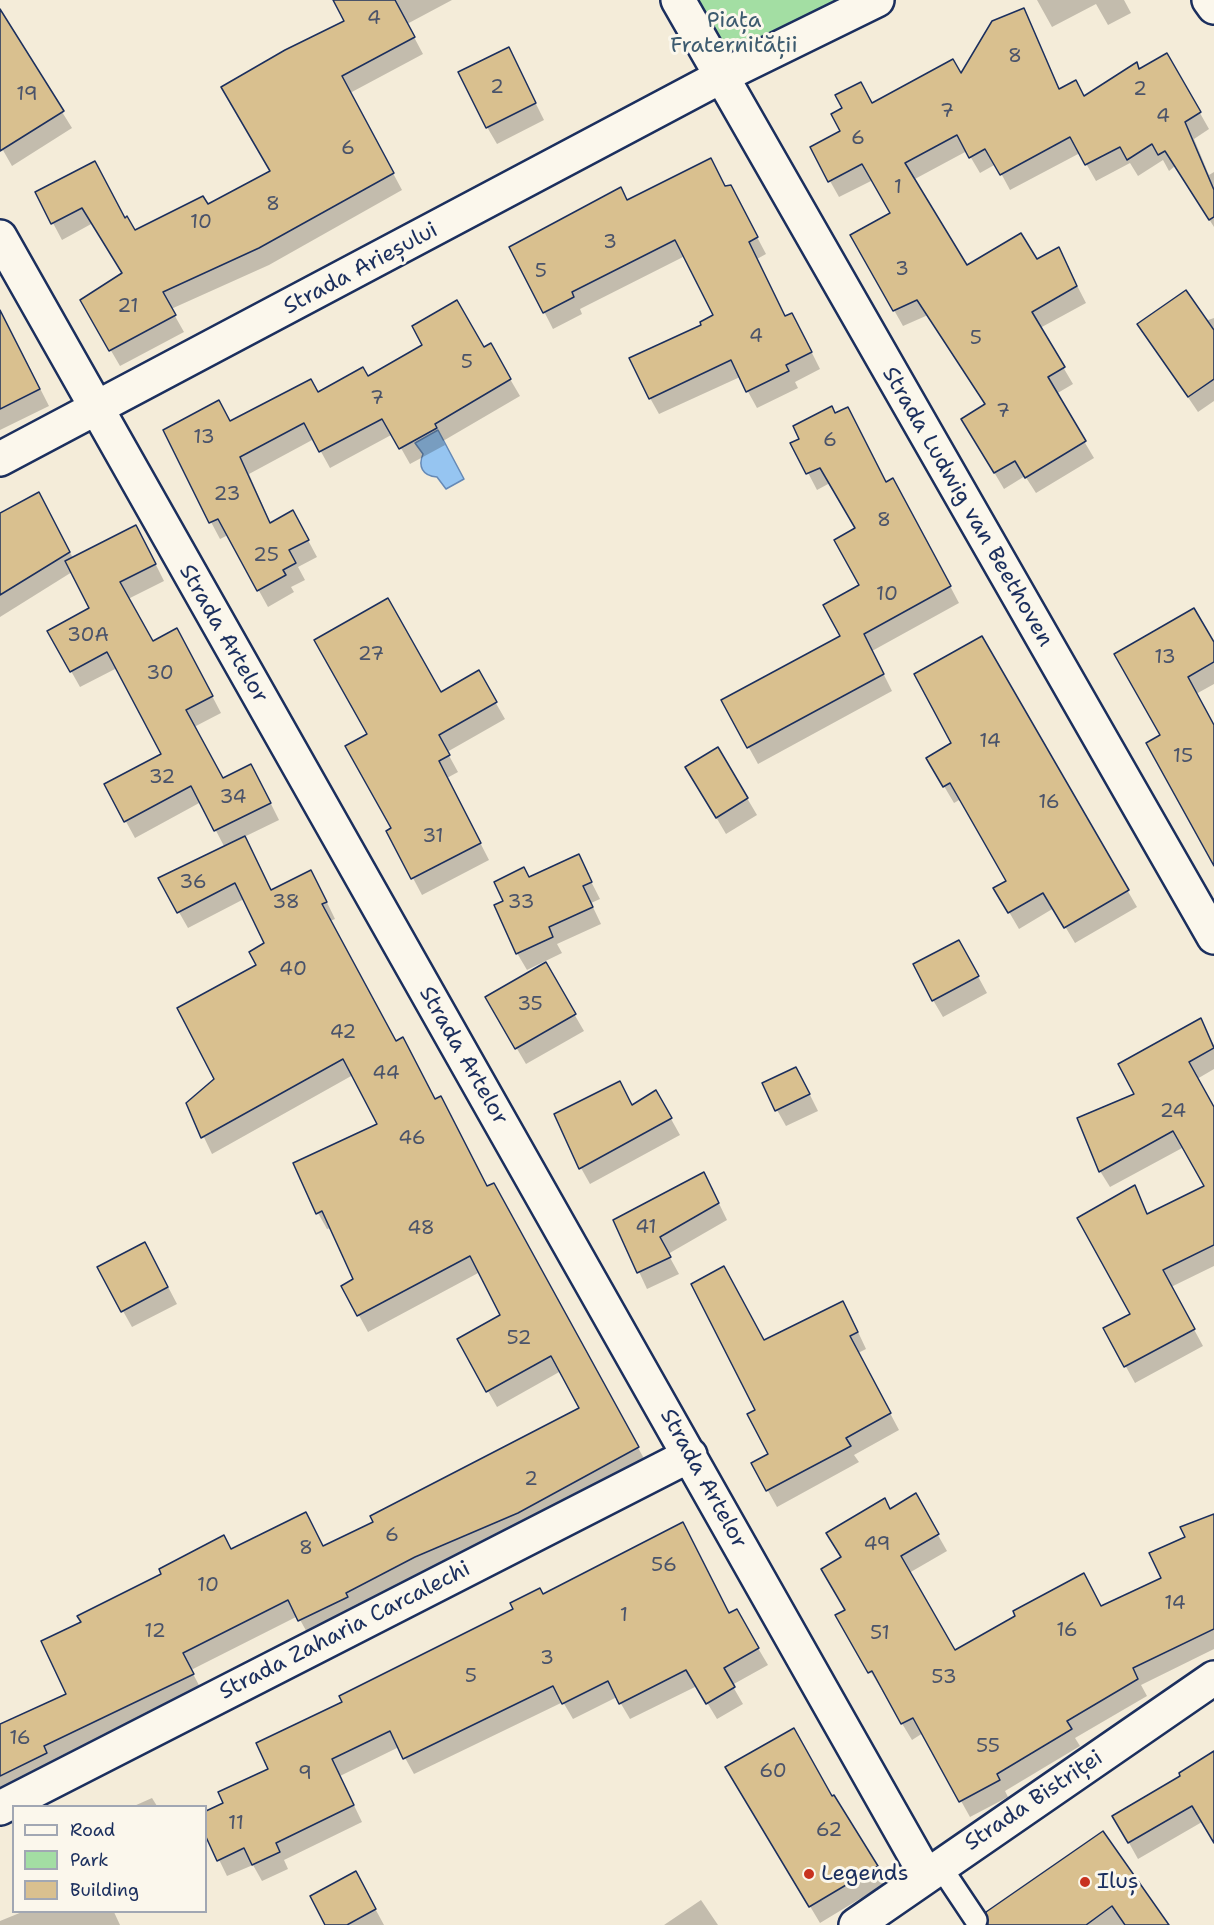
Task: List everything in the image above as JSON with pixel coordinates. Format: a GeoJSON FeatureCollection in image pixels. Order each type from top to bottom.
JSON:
{"type":"FeatureCollection","features":[{"type":"Feature","properties":{"kind":"street"},"geometry":{"type":"LineString","coordinates":[[678,0],[720,77],[877,0]]}},
{"type":"Feature","properties":{"kind":"street"},"geometry":{"type":"LineString","coordinates":[[1209,0],[1214,7]]}},
{"type":"Feature","properties":{"kind":"street","name":"Strada Arieșului"},"geometry":{"type":"LineString","coordinates":[[0,459],[720,77]]}},
{"type":"Feature","properties":{"kind":"street","name":"Strada Ludwig van Beethoven"},"geometry":{"type":"LineString","coordinates":[[720,77],[1214,938]]}},
{"type":"Feature","properties":{"kind":"street","name":"Strada Artelor"},"geometry":{"type":"LineString","coordinates":[[0,237],[690,1455],[933,1870]]}},
{"type":"Feature","properties":{"kind":"street","name":"Strada Zaharia Carcalechi"},"geometry":{"type":"LineString","coordinates":[[0,1808],[690,1455]]}},
{"type":"Feature","properties":{"kind":"street","name":"Strada Bistriței"},"geometry":{"type":"LineString","coordinates":[[856,1925],[1214,1678]]}},
{"type":"Feature","properties":{"kind":"lane"},"geometry":{"type":"LineString","coordinates":[[933,1870],[976,1920]]}},
{"type":"Feature","properties":{"kind":"green space","name":"Piața Fraternității"},"geometry":{"type":"Polygon","coordinates":[[[678,0],[877,0],[720,77],[678,0]]]}},
{"type":"Feature","properties":{"kind":"water"},"geometry":{"type":"Polygon","coordinates":[[[438,430],[464,479],[446,489],[437,477],[428,475],[422,470],[423,454],[415,443],[438,430]]]}},
{"type":"Feature","properties":{"kind":"building"},"geometry":{"type":"Polygon","coordinates":[[[333,0],[395,0],[415,37],[342,76],[394,173],[259,248],[163,292],[176,315],[109,351],[80,300],[122,273],[82,208],[51,224],[35,192],[95,161],[125,218],[127,216],[135,230],[203,196],[208,204],[270,171],[221,87],[285,50],[344,21],[333,0]]]}},
{"type":"Feature","properties":{"kind":"building"},"geometry":{"type":"Polygon","coordinates":[[[1024,8],[1059,89],[1076,80],[1084,96],[1137,62],[1139,69],[1167,53],[1201,112],[1185,122],[1214,190],[1214,217],[1209,220],[1165,151],[1158,155],[1152,144],[1127,160],[1120,147],[1085,165],[1070,137],[1000,175],[985,149],[969,158],[957,135],[905,163],[967,265],[1021,233],[1037,259],[1059,247],[1077,286],[1032,312],[1065,367],[1048,377],[1086,441],[1025,478],[1015,461],[994,473],[961,419],[985,404],[917,300],[893,311],[850,235],[890,213],[862,164],[828,182],[810,147],[840,131],[831,114],[842,108],[835,95],[861,82],[872,103],[953,59],[961,73],[992,21],[1024,8]]]}},
{"type":"Feature","properties":{"kind":"building"},"geometry":{"type":"Polygon","coordinates":[[[0,9],[64,111],[0,151],[0,9]]]}},
{"type":"Feature","properties":{"kind":"building"},"geometry":{"type":"Polygon","coordinates":[[[509,47],[536,103],[486,128],[458,72],[509,47]]]}},
{"type":"Feature","properties":{"kind":"building"},"geometry":{"type":"Polygon","coordinates":[[[711,158],[725,186],[731,185],[758,237],[749,242],[785,316],[792,313],[812,352],[786,365],[789,371],[746,392],[731,360],[649,399],[629,358],[701,325],[700,322],[713,315],[675,240],[572,292],[574,297],[543,313],[509,247],[621,187],[627,200],[711,158]]]}},
{"type":"Feature","properties":{"kind":"building"},"geometry":{"type":"Polygon","coordinates":[[[1186,290],[1214,330],[1214,379],[1188,397],[1137,324],[1186,290]]]}},
{"type":"Feature","properties":{"kind":"building"},"geometry":{"type":"Polygon","coordinates":[[[457,300],[484,347],[491,343],[511,379],[435,424],[437,428],[399,449],[382,419],[319,452],[304,423],[240,457],[270,523],[293,510],[309,540],[289,550],[296,563],[283,570],[286,575],[257,591],[218,519],[209,523],[163,430],[219,400],[230,421],[311,379],[318,392],[363,367],[368,376],[422,345],[412,326],[457,300]]]}},
{"type":"Feature","properties":{"kind":"building"},"geometry":{"type":"Polygon","coordinates":[[[0,310],[40,389],[0,409],[0,310]]]}},
{"type":"Feature","properties":{"kind":"building"},"geometry":{"type":"Polygon","coordinates":[[[832,406],[835,413],[848,407],[886,482],[893,478],[951,586],[864,634],[884,674],[747,748],[721,700],[840,636],[823,605],[859,585],[834,540],[855,528],[820,468],[806,474],[790,443],[799,439],[793,426],[832,406]]]}},
{"type":"Feature","properties":{"kind":"building"},"geometry":{"type":"Polygon","coordinates":[[[39,492],[70,552],[0,595],[0,513],[39,492]]]}},
{"type":"Feature","properties":{"kind":"building"},"geometry":{"type":"Polygon","coordinates":[[[136,525],[156,564],[120,582],[153,641],[177,628],[213,696],[186,710],[223,778],[251,764],[271,803],[214,831],[191,786],[124,822],[104,784],[161,754],[107,652],[70,672],[47,631],[89,608],[65,561],[136,525]]]}},
{"type":"Feature","properties":{"kind":"building"},"geometry":{"type":"Polygon","coordinates":[[[388,598],[441,692],[479,670],[497,702],[439,735],[450,755],[439,761],[481,843],[411,879],[386,831],[391,828],[345,746],[367,734],[314,640],[388,598]]]}},
{"type":"Feature","properties":{"kind":"building"},"geometry":{"type":"Polygon","coordinates":[[[1194,608],[1214,642],[1214,662],[1188,677],[1214,725],[1214,866],[1146,743],[1160,735],[1114,654],[1194,608]]]}},
{"type":"Feature","properties":{"kind":"building"},"geometry":{"type":"Polygon","coordinates":[[[982,636],[1129,890],[1064,928],[1043,893],[1008,913],[993,888],[1006,881],[950,783],[943,787],[926,758],[951,743],[914,674],[982,636]]]}},
{"type":"Feature","properties":{"kind":"building"},"geometry":{"type":"Polygon","coordinates":[[[718,747],[748,798],[716,818],[685,767],[718,747]]]}},
{"type":"Feature","properties":{"kind":"building"},"geometry":{"type":"Polygon","coordinates":[[[245,836],[271,890],[311,870],[327,902],[322,904],[396,1041],[403,1037],[435,1099],[441,1096],[487,1186],[494,1183],[639,1447],[518,1513],[415,1557],[346,1593],[348,1597],[298,1621],[288,1600],[183,1653],[194,1674],[44,1746],[47,1753],[0,1776],[0,1724],[66,1694],[41,1641],[81,1622],[77,1616],[161,1574],[159,1569],[224,1535],[231,1549],[306,1512],[323,1546],[373,1522],[370,1516],[579,1408],[551,1356],[486,1392],[457,1339],[500,1315],[470,1256],[357,1316],[341,1286],[353,1279],[322,1211],[316,1214],[293,1163],[377,1124],[343,1059],[201,1138],[186,1103],[214,1079],[177,1008],[256,965],[249,952],[264,943],[235,883],[177,913],[158,878],[245,836]]]}},
{"type":"Feature","properties":{"kind":"building"},"geometry":{"type":"Polygon","coordinates":[[[579,854],[592,882],[583,886],[593,907],[549,927],[553,937],[516,954],[494,905],[503,901],[494,882],[524,867],[529,877],[579,854]]]}},
{"type":"Feature","properties":{"kind":"building"},"geometry":{"type":"Polygon","coordinates":[[[959,940],[979,976],[932,1001],[913,964],[959,940]]]}},
{"type":"Feature","properties":{"kind":"building"},"geometry":{"type":"Polygon","coordinates":[[[546,962],[576,1014],[515,1049],[485,997],[546,962]]]}},
{"type":"Feature","properties":{"kind":"building"},"geometry":{"type":"Polygon","coordinates":[[[1201,1018],[1214,1048],[1189,1062],[1214,1107],[1214,1245],[1163,1270],[1195,1329],[1124,1367],[1103,1328],[1130,1314],[1077,1218],[1135,1185],[1147,1214],[1204,1186],[1173,1131],[1099,1172],[1077,1118],[1134,1094],[1118,1064],[1201,1018]]]}},
{"type":"Feature","properties":{"kind":"building"},"geometry":{"type":"Polygon","coordinates":[[[796,1067],[810,1094],[775,1111],[762,1083],[796,1067]]]}},
{"type":"Feature","properties":{"kind":"building"},"geometry":{"type":"Polygon","coordinates":[[[620,1081],[632,1105],[656,1090],[672,1118],[579,1169],[554,1114],[620,1081]]]}},
{"type":"Feature","properties":{"kind":"building"},"geometry":{"type":"Polygon","coordinates":[[[704,1172],[719,1203],[660,1237],[671,1257],[637,1273],[613,1220],[704,1172]]]}},
{"type":"Feature","properties":{"kind":"building"},"geometry":{"type":"Polygon","coordinates":[[[145,1242],[168,1287],[121,1312],[97,1267],[145,1242]]]}},
{"type":"Feature","properties":{"kind":"building"},"geometry":{"type":"Polygon","coordinates":[[[724,1266],[764,1340],[843,1301],[858,1332],[850,1336],[891,1413],[846,1438],[851,1446],[766,1491],[751,1463],[768,1454],[747,1414],[755,1410],[691,1284],[724,1266]]]}},
{"type":"Feature","properties":{"kind":"building"},"geometry":{"type":"Polygon","coordinates":[[[916,1493],[939,1534],[901,1556],[955,1650],[1015,1616],[1013,1611],[1084,1573],[1101,1606],[1161,1578],[1149,1553],[1185,1537],[1180,1527],[1214,1514],[1214,1629],[1133,1668],[1138,1679],[1067,1721],[1072,1729],[997,1774],[1000,1780],[959,1802],[913,1718],[901,1724],[872,1671],[868,1673],[835,1615],[845,1610],[821,1569],[841,1557],[826,1533],[885,1498],[890,1509],[916,1493]]]}},
{"type":"Feature","properties":{"kind":"building"},"geometry":{"type":"Polygon","coordinates":[[[683,1522],[729,1613],[737,1609],[759,1648],[724,1668],[735,1687],[706,1704],[686,1670],[619,1704],[608,1681],[562,1704],[553,1686],[403,1759],[390,1731],[332,1759],[354,1805],[276,1843],[280,1852],[252,1865],[244,1848],[217,1861],[207,1839],[207,1811],[223,1803],[218,1792],[268,1769],[256,1743],[342,1702],[339,1696],[513,1609],[510,1603],[540,1588],[543,1594],[683,1522]]]}},
{"type":"Feature","properties":{"kind":"building"},"geometry":{"type":"Polygon","coordinates":[[[794,1728],[832,1796],[834,1795],[878,1866],[809,1907],[725,1767],[794,1728]]]}},
{"type":"Feature","properties":{"kind":"building"},"geometry":{"type":"Polygon","coordinates":[[[1214,1751],[1214,1843],[1192,1806],[1128,1843],[1112,1816],[1180,1776],[1179,1773],[1214,1751]]]}},
{"type":"Feature","properties":{"kind":"building"},"geometry":{"type":"Polygon","coordinates":[[[1103,1831],[1169,1925],[1125,1925],[1112,1906],[1086,1925],[988,1925],[986,1912],[1103,1831]]]}},
{"type":"Feature","properties":{"kind":"building"},"geometry":{"type":"Polygon","coordinates":[[[356,1871],[376,1909],[347,1925],[325,1925],[310,1896],[356,1871]]]}},
{"type":"Feature","properties":{"kind":"place","name":"Legends"},"geometry":{"type":"Point","coordinates":[809,1874]}},
{"type":"Feature","properties":{"kind":"place","name":"Iluș"},"geometry":{"type":"Point","coordinates":[1085,1882]}}]}
